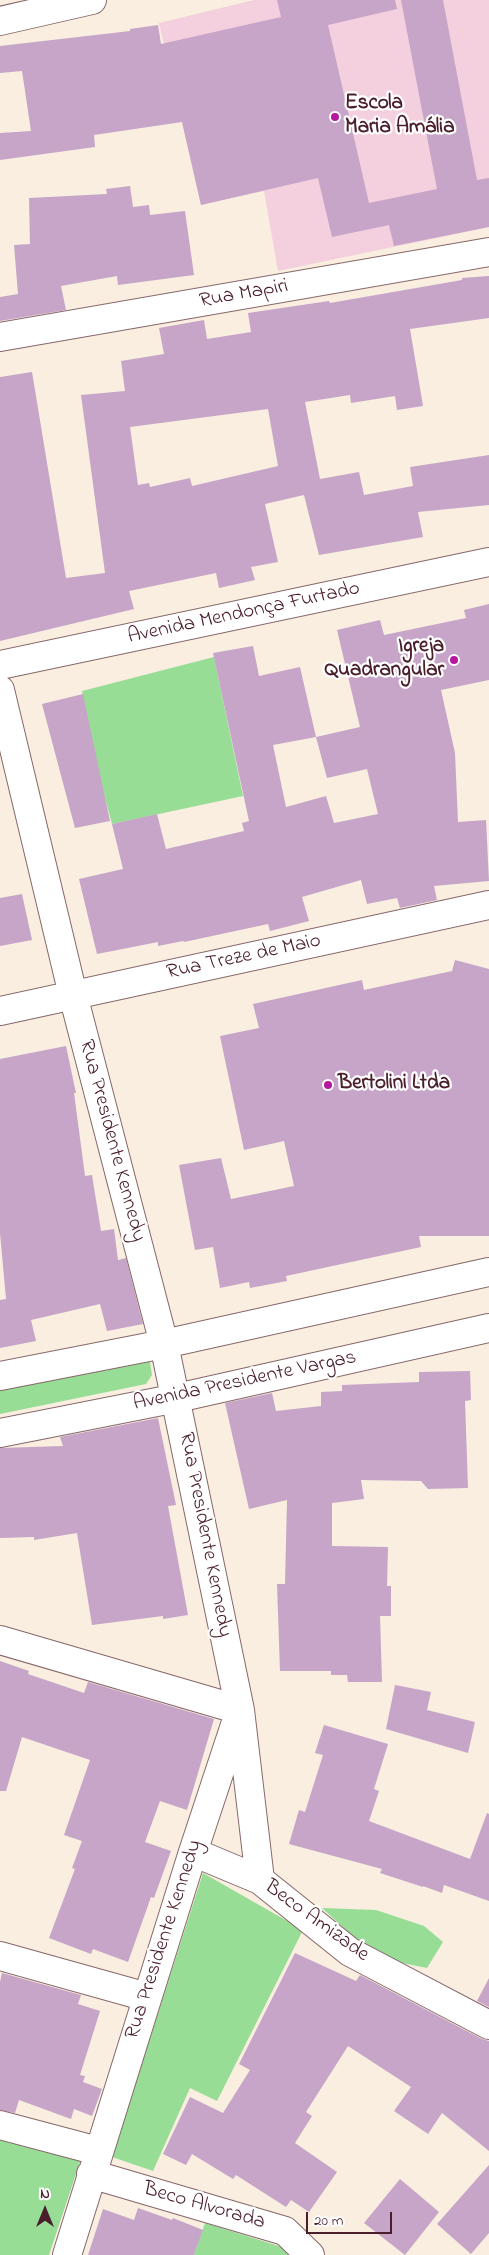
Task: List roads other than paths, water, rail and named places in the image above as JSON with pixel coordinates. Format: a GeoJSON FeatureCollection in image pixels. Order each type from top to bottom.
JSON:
{"type":"FeatureCollection","features":[{"type":"Feature","properties":{"kind":"street"},"geometry":{"type":"LineString","coordinates":[[0,21],[92,0]]}},
{"type":"Feature","properties":{"kind":"street","name":"Rua Mapiri"},"geometry":{"type":"LineString","coordinates":[[0,337],[489,252]]}},
{"type":"Feature","properties":{"kind":"street","name":"Avenida Mendonça Furtado"},"geometry":{"type":"LineString","coordinates":[[0,665],[489,562]]}},
{"type":"Feature","properties":{"kind":"street","name":"Rua Presidente Kennedy"},"geometry":{"type":"LineString","coordinates":[[0,690],[72,995],[177,1398],[240,1710],[192,1852],[94,2162],[67,2255]]}},
{"type":"Feature","properties":{"kind":"street","name":"Rua Treze de Maio"},"geometry":{"type":"LineString","coordinates":[[0,1011],[489,905]]}},
{"type":"Feature","properties":{"kind":"street"},"geometry":{"type":"LineString","coordinates":[[0,1376],[164,1344],[489,1272]]}},
{"type":"Feature","properties":{"kind":"street","name":"Avenida Presidente Vargas"},"geometry":{"type":"LineString","coordinates":[[0,1433],[177,1398],[489,1328]]}},
{"type":"Feature","properties":{"kind":"street"},"geometry":{"type":"LineString","coordinates":[[0,1640],[240,1710],[260,1880]]}},
{"type":"Feature","properties":{"kind":"street","name":"Beco Amizade"},"geometry":{"type":"LineString","coordinates":[[192,1852],[260,1880],[350,1952],[489,2025]]}},
{"type":"Feature","properties":{"kind":"street"},"geometry":{"type":"LineString","coordinates":[[0,1956],[147,1997]]}},
{"type":"Feature","properties":{"kind":"street","name":"Beco Alvorada"},"geometry":{"type":"LineString","coordinates":[[0,2125],[94,2162],[285,2231],[310,2255]]}},
{"type":"Feature","properties":{"kind":"place","name":"Escola Maria Amália"},"geometry":{"type":"Point","coordinates":[335,117]}},
{"type":"Feature","properties":{"kind":"place","name":"Igreja Quadrangular"},"geometry":{"type":"Point","coordinates":[454,660]}},
{"type":"Feature","properties":{"kind":"place","name":"Bertolini Ltda"},"geometry":{"type":"Point","coordinates":[328,1085]}}]}
